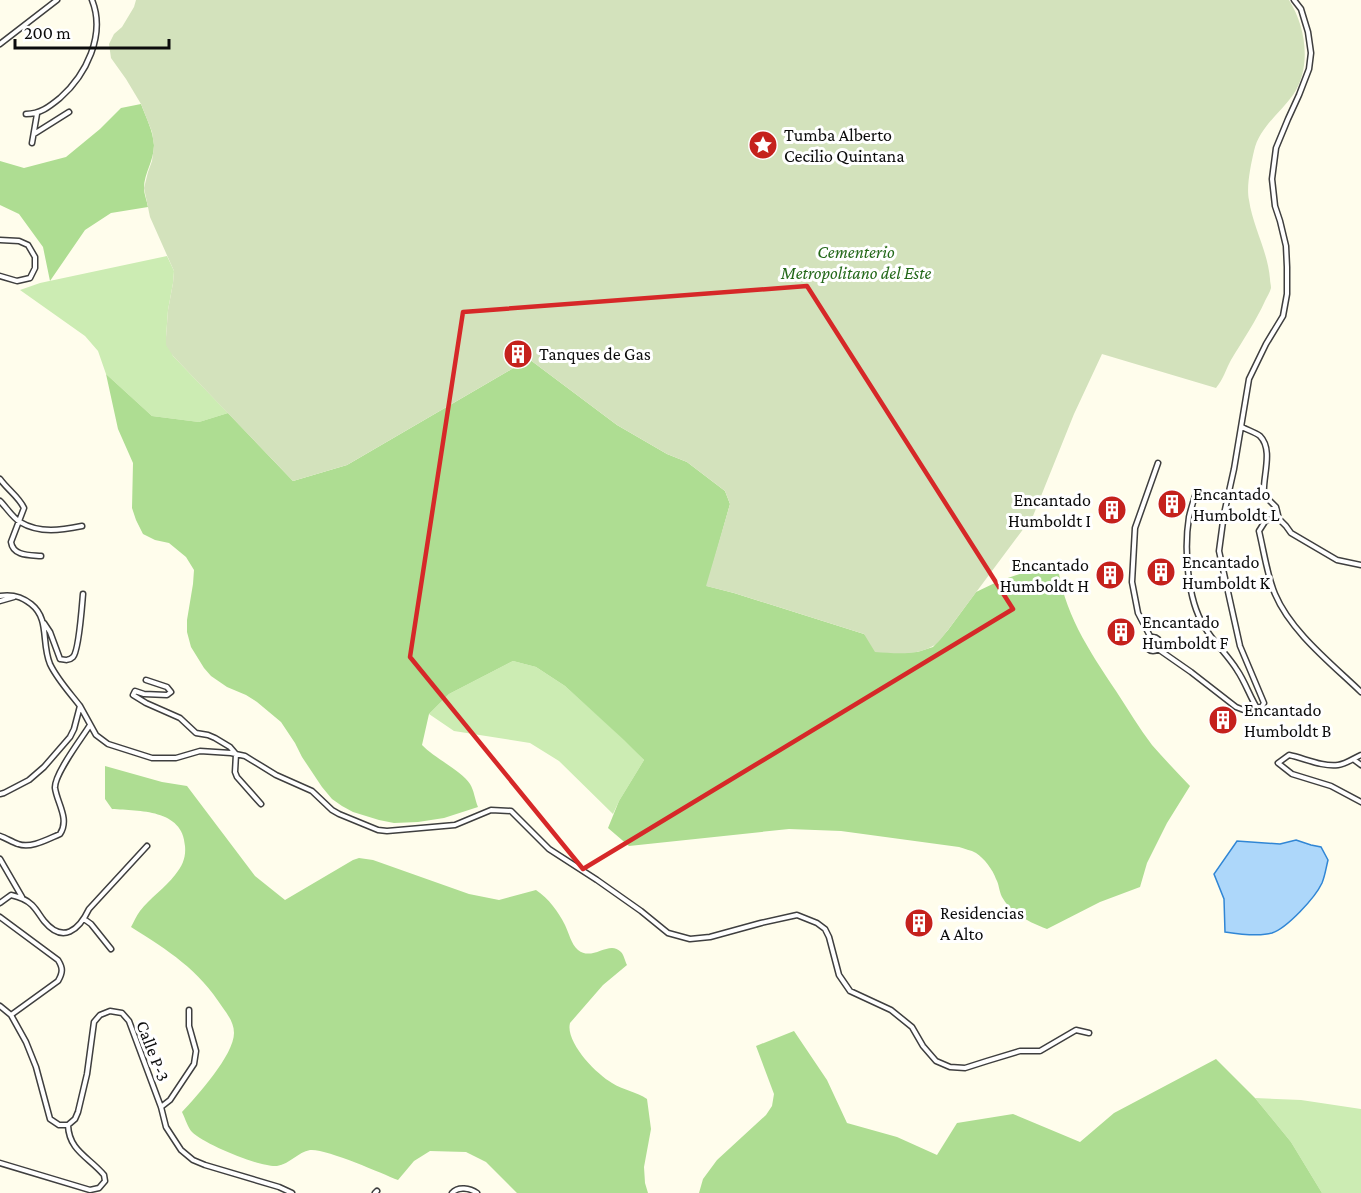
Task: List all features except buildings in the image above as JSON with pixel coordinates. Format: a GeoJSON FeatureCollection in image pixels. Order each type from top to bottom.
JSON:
{"type":"FeatureCollection","features":[{"type":"Feature","properties":{"kind":"street"},"geometry":{"type":"LineString","coordinates":[[0,44],[57,0]]}},
{"type":"Feature","properties":{"kind":"street"},"geometry":{"type":"LineString","coordinates":[[26,114],[37,114],[53,103],[80,75],[90,59],[96,23],[92,0]]}},
{"type":"Feature","properties":{"kind":"street"},"geometry":{"type":"LineString","coordinates":[[1158,649],[1236,707],[1254,714],[1264,703],[1240,646],[1219,551],[1249,379],[1282,316],[1287,294],[1286,246],[1275,206],[1272,179],[1276,148],[1309,69],[1311,53],[1308,32],[1300,9],[1294,0]]}},
{"type":"Feature","properties":{"kind":"street"},"geometry":{"type":"LineString","coordinates":[[34,134],[69,112]]}},
{"type":"Feature","properties":{"kind":"street"},"geometry":{"type":"LineString","coordinates":[[32,143],[37,114]]}},
{"type":"Feature","properties":{"kind":"street"},"geometry":{"type":"LineString","coordinates":[[0,240],[19,241],[28,245],[35,257],[35,268],[30,278],[17,280],[0,276]]}},
{"type":"Feature","properties":{"kind":"street"},"geometry":{"type":"LineString","coordinates":[[1242,427],[1259,435],[1264,443],[1267,459],[1264,495],[1276,507],[1279,519],[1291,533],[1337,560],[1361,565]]}},
{"type":"Feature","properties":{"kind":"street"},"geometry":{"type":"LineString","coordinates":[[1150,638],[1138,613],[1132,582],[1135,528],[1158,463]]}},
{"type":"Feature","properties":{"kind":"street"},"geometry":{"type":"LineString","coordinates":[[0,479],[8,490],[21,501],[24,508],[11,546],[20,553],[41,556]]}},
{"type":"Feature","properties":{"kind":"street"},"geometry":{"type":"LineString","coordinates":[[1197,490],[1189,517],[1187,544],[1194,602],[1202,624],[1237,669],[1259,711]]}},
{"type":"Feature","properties":{"kind":"street"},"geometry":{"type":"LineString","coordinates":[[0,501],[19,522],[39,529],[56,531],[82,526]]}},
{"type":"Feature","properties":{"kind":"street"},"geometry":{"type":"LineString","coordinates":[[1279,519],[1266,520],[1259,531],[1267,569],[1276,595],[1291,622],[1361,692]]}},
{"type":"Feature","properties":{"kind":"street"},"geometry":{"type":"LineString","coordinates":[[0,596],[18,596],[38,610],[50,632],[60,659],[66,661],[75,655],[83,594]]}},
{"type":"Feature","properties":{"kind":"street"},"geometry":{"type":"LineString","coordinates":[[0,601],[18,596]]}},
{"type":"Feature","properties":{"kind":"street"},"geometry":{"type":"LineString","coordinates":[[44,622],[45,648],[51,665],[80,706],[96,735],[108,744],[152,758],[176,758],[201,751],[245,756],[276,775],[312,791],[339,814],[378,830],[397,831],[455,825],[491,810],[511,812],[549,849],[597,879],[668,933],[690,939],[710,937],[797,915],[825,929],[839,975],[850,991],[891,1010],[912,1027],[923,1046],[936,1061],[950,1067],[966,1068],[1020,1051],[1040,1051],[1076,1030],[1089,1033]]}},
{"type":"Feature","properties":{"kind":"street"},"geometry":{"type":"LineString","coordinates":[[1150,638],[1159,640],[1158,649]]}},
{"type":"Feature","properties":{"kind":"street"},"geometry":{"type":"LineString","coordinates":[[1150,638],[1147,641],[1149,650],[1158,649]]}},
{"type":"Feature","properties":{"kind":"street"},"geometry":{"type":"LineString","coordinates":[[146,680],[167,687],[171,692],[167,695],[135,692],[134,695],[180,718],[196,733],[208,735],[230,747],[236,754],[237,777],[261,804]]}},
{"type":"Feature","properties":{"kind":"street"},"geometry":{"type":"LineString","coordinates":[[0,794],[29,780],[44,767],[74,729],[80,706]]}},
{"type":"Feature","properties":{"kind":"street"},"geometry":{"type":"LineString","coordinates":[[0,836],[23,846],[60,834],[64,825],[55,788],[56,781],[90,725]]}},
{"type":"Feature","properties":{"kind":"street"},"geometry":{"type":"LineString","coordinates":[[1361,754],[1339,765],[1322,764],[1288,755],[1278,763],[1292,774],[1331,786],[1361,802]]}},
{"type":"Feature","properties":{"kind":"street"},"geometry":{"type":"LineString","coordinates":[[1353,759],[1361,765]]}},
{"type":"Feature","properties":{"kind":"street"},"geometry":{"type":"LineString","coordinates":[[0,859],[23,898],[34,906],[50,928],[65,933],[74,931],[89,909],[147,846]]}},
{"type":"Feature","properties":{"kind":"street"},"geometry":{"type":"LineString","coordinates":[[0,903],[11,896],[23,898]]}},
{"type":"Feature","properties":{"kind":"street"},"geometry":{"type":"LineString","coordinates":[[0,917],[57,960],[63,972],[58,981],[11,1015]]}},
{"type":"Feature","properties":{"kind":"street"},"geometry":{"type":"LineString","coordinates":[[84,919],[91,924],[111,949]]}},
{"type":"Feature","properties":{"kind":"street"},"geometry":{"type":"LineString","coordinates":[[0,1006],[11,1015],[26,1042],[51,1119],[59,1125],[69,1125],[69,1135],[75,1147],[104,1175],[105,1181],[99,1188],[90,1190],[0,1163]]}},
{"type":"Feature","properties":{"kind":"street"},"geometry":{"type":"LineString","coordinates":[[160,1107],[170,1100],[195,1064],[196,1051],[189,1026],[189,1010]]}},
{"type":"Feature","properties":{"kind":"street","name":"Calle P-3"},"geometry":{"type":"LineString","coordinates":[[69,1125],[78,1112],[87,1074],[94,1022],[100,1015],[110,1011],[122,1013],[129,1021],[166,1127],[181,1150],[192,1160],[292,1193]]}},
{"type":"Feature","properties":{"kind":"street"},"geometry":{"type":"LineString","coordinates":[[452,1193],[454,1190],[465,1188],[477,1193]]}},
{"type":"Feature","properties":{"kind":"highlighted area"},"geometry":{"type":"Polygon","coordinates":[[[807,286],[1013,609],[583,869],[410,657],[463,312],[807,286]]]}},
{"type":"Feature","properties":{"kind":"green space","name":"Cementerio Metropolitano del Este"},"geometry":{"type":"Polygon","coordinates":[[[136,0],[1289,0],[1303,35],[1305,60],[1303,72],[1293,95],[1260,135],[1248,182],[1251,210],[1269,269],[1271,288],[1258,316],[1216,388],[1102,354],[1074,414],[1033,516],[948,630],[936,644],[925,650],[904,653],[875,652],[864,634],[706,586],[730,504],[725,491],[687,462],[667,454],[617,425],[529,359],[347,465],[293,481],[173,356],[166,345],[174,271],[150,217],[144,188],[152,161],[154,146],[152,132],[141,104],[111,58],[109,44],[114,34],[122,27],[136,0]]]}},
{"type":"Feature","properties":{"kind":"green space"},"geometry":{"type":"Polygon","coordinates":[[[141,104],[151,129],[154,145],[144,183],[148,207],[111,213],[85,230],[50,281],[43,247],[19,214],[0,205],[0,161],[24,168],[66,157],[121,108],[141,104]]]}},
{"type":"Feature","properties":{"kind":"green space"},"geometry":{"type":"Polygon","coordinates":[[[167,256],[174,271],[166,337],[173,356],[228,413],[199,422],[152,416],[106,374],[98,351],[85,336],[20,290],[40,283],[167,256]]]}},
{"type":"Feature","properties":{"kind":"green space"},"geometry":{"type":"Polygon","coordinates":[[[529,359],[617,425],[667,454],[687,462],[725,491],[730,504],[707,586],[864,634],[894,653],[917,652],[933,647],[976,592],[999,581],[1057,561],[1065,597],[1087,645],[1147,739],[1190,786],[1167,823],[1147,863],[1140,887],[1100,902],[1047,929],[1010,908],[1002,897],[995,876],[985,861],[976,853],[959,847],[841,831],[789,829],[629,846],[608,828],[619,801],[644,760],[565,686],[536,667],[513,661],[449,694],[429,714],[422,745],[466,779],[471,786],[478,807],[444,818],[394,823],[353,812],[332,799],[302,757],[281,722],[257,702],[211,676],[191,647],[187,620],[194,570],[186,557],[169,543],[143,534],[136,520],[132,508],[133,463],[118,429],[106,374],[152,416],[199,422],[228,413],[293,481],[347,465],[529,359]]]}},
{"type":"Feature","properties":{"kind":"green space"},"geometry":{"type":"Polygon","coordinates":[[[513,661],[536,667],[565,686],[644,760],[613,814],[559,761],[530,743],[454,731],[429,714],[449,694],[513,661]]]}},
{"type":"Feature","properties":{"kind":"green space"},"geometry":{"type":"Polygon","coordinates":[[[105,766],[162,782],[187,786],[255,876],[285,900],[353,860],[359,858],[373,860],[469,894],[499,900],[536,890],[556,910],[578,950],[589,954],[611,948],[621,952],[627,965],[603,985],[570,1023],[570,1031],[583,1057],[605,1079],[647,1099],[651,1129],[644,1167],[648,1193],[517,1193],[486,1162],[466,1152],[430,1151],[414,1161],[398,1180],[317,1150],[306,1151],[282,1165],[269,1166],[233,1154],[198,1137],[192,1132],[182,1112],[222,1063],[232,1042],[233,1026],[229,1016],[213,994],[193,972],[170,953],[131,927],[144,906],[178,871],[184,857],[185,846],[177,825],[168,819],[158,814],[112,809],[105,799],[105,766]]]}},
{"type":"Feature","properties":{"kind":"green space"},"geometry":{"type":"Polygon","coordinates":[[[794,1031],[827,1080],[847,1123],[897,1137],[937,1155],[957,1123],[1013,1114],[1080,1142],[1114,1113],[1216,1059],[1255,1098],[1291,1142],[1322,1193],[699,1193],[703,1179],[717,1160],[766,1115],[772,1106],[774,1094],[756,1046],[794,1031]]]}},
{"type":"Feature","properties":{"kind":"green space"},"geometry":{"type":"Polygon","coordinates":[[[1255,1098],[1301,1100],[1361,1109],[1361,1193],[1322,1193],[1291,1142],[1255,1098]]]}},
{"type":"Feature","properties":{"kind":"water"},"geometry":{"type":"Polygon","coordinates":[[[1296,840],[1321,847],[1328,860],[1322,883],[1313,896],[1293,919],[1272,933],[1255,935],[1225,932],[1224,899],[1214,874],[1237,841],[1280,844],[1296,840]]]}},
{"type":"Feature","properties":{"kind":"place","name":"Tumba Alberto Cecilio Quintana"},"geometry":{"type":"Point","coordinates":[763,145]}},
{"type":"Feature","properties":{"kind":"place","name":"Tanques de Gas"},"geometry":{"type":"Point","coordinates":[518,354]}},
{"type":"Feature","properties":{"kind":"place","name":"Encantado Humboldt L"},"geometry":{"type":"Point","coordinates":[1172,504]}},
{"type":"Feature","properties":{"kind":"place","name":"Encantado Humboldt I"},"geometry":{"type":"Point","coordinates":[1112,510]}},
{"type":"Feature","properties":{"kind":"place","name":"Encantado Humboldt K"},"geometry":{"type":"Point","coordinates":[1161,572]}},
{"type":"Feature","properties":{"kind":"place","name":"Encantado Humboldt H"},"geometry":{"type":"Point","coordinates":[1110,575]}},
{"type":"Feature","properties":{"kind":"place","name":"Encantado Humboldt F"},"geometry":{"type":"Point","coordinates":[1121,632]}},
{"type":"Feature","properties":{"kind":"place","name":"Encantado Humboldt B"},"geometry":{"type":"Point","coordinates":[1223,720]}},
{"type":"Feature","properties":{"kind":"place","name":"Residencias A Alto"},"geometry":{"type":"Point","coordinates":[919,923]}}]}
